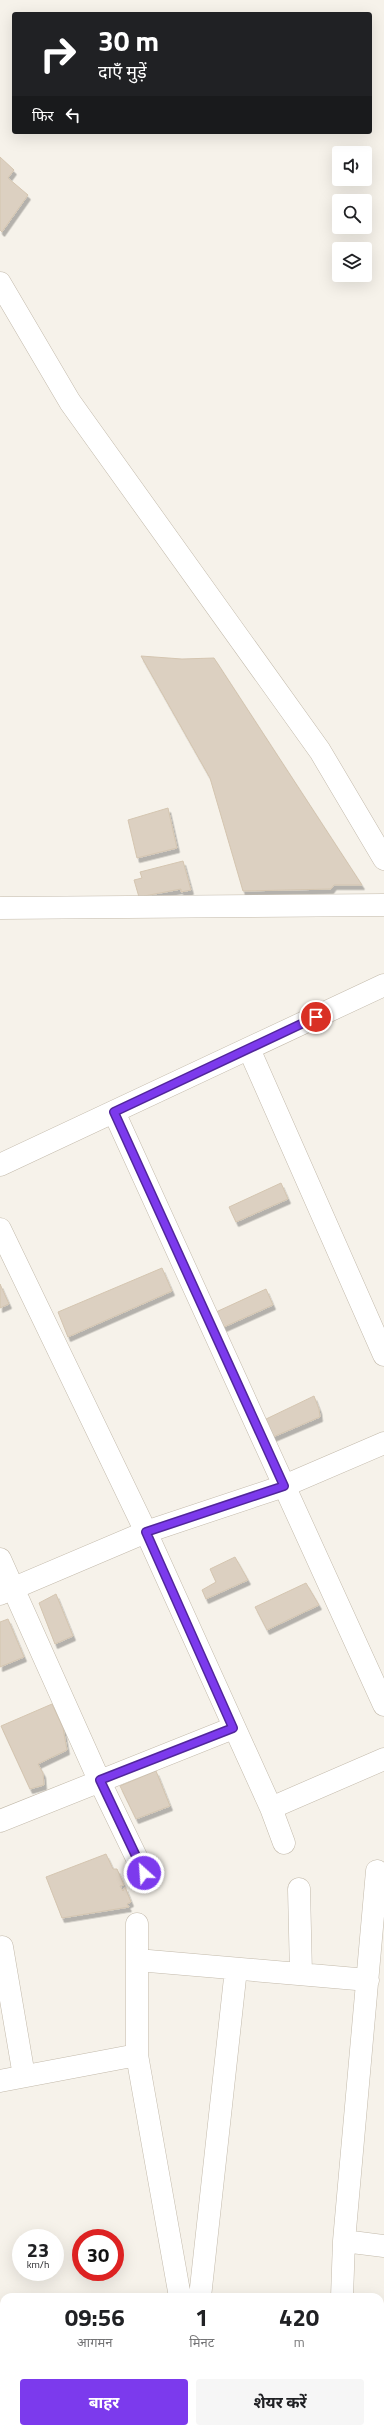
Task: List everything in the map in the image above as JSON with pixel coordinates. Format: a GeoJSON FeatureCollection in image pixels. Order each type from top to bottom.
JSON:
{"type":"FeatureCollection","features":[{"type":"Feature","properties":{"kind":"street"},"geometry":{"type":"LineString","coordinates":[[0,283],[70,402],[320,751],[384,859]]}},
{"type":"Feature","properties":{"kind":"street"},"geometry":{"type":"LineString","coordinates":[[0,908],[384,905]]}},
{"type":"Feature","properties":{"kind":"street"},"geometry":{"type":"LineString","coordinates":[[0,1165],[384,986]]}},
{"type":"Feature","properties":{"kind":"street"},"geometry":{"type":"LineString","coordinates":[[249,1049],[384,1355]]}},
{"type":"Feature","properties":{"kind":"street"},"geometry":{"type":"LineString","coordinates":[[114,1112],[384,1704]]}},
{"type":"Feature","properties":{"kind":"street"},"geometry":{"type":"LineString","coordinates":[[0,1229],[146,1532],[233,1728],[271,1808],[284,1843]]}},
{"type":"Feature","properties":{"kind":"street"},"geometry":{"type":"LineString","coordinates":[[7,1591],[146,1532],[284,1486],[384,1443]]}},
{"type":"Feature","properties":{"kind":"street"},"geometry":{"type":"LineString","coordinates":[[0,1558],[7,1591],[144,1873]]}},
{"type":"Feature","properties":{"kind":"street"},"geometry":{"type":"LineString","coordinates":[[0,1821],[233,1728]]}},
{"type":"Feature","properties":{"kind":"street"},"geometry":{"type":"LineString","coordinates":[[271,1808],[384,1759]]}},
{"type":"Feature","properties":{"kind":"street"},"geometry":{"type":"LineString","coordinates":[[342,2293],[344,2241],[378,1871]]}},
{"type":"Feature","properties":{"kind":"street"},"geometry":{"type":"LineString","coordinates":[[299,1889],[301,1974]]}},
{"type":"Feature","properties":{"kind":"street"},"geometry":{"type":"LineString","coordinates":[[137,1924],[137,2054],[179,2293]]}},
{"type":"Feature","properties":{"kind":"street"},"geometry":{"type":"LineString","coordinates":[[2,1947],[24,2076]]}},
{"type":"Feature","properties":{"kind":"street"},"geometry":{"type":"LineString","coordinates":[[137,1960],[368,1980]]}},
{"type":"Feature","properties":{"kind":"street"},"geometry":{"type":"LineString","coordinates":[[200,2293],[236,1969]]}},
{"type":"Feature","properties":{"kind":"street"},"geometry":{"type":"LineString","coordinates":[[0,2081],[137,2054]]}},
{"type":"Feature","properties":{"kind":"street"},"geometry":{"type":"LineString","coordinates":[[344,2241],[384,2246]]}},
{"type":"Feature","properties":{"kind":"building"},"geometry":{"type":"Polygon","coordinates":[[[0,157],[14,170],[8,178],[28,195],[2,232],[0,230],[0,157]]]}},
{"type":"Feature","properties":{"kind":"building"},"geometry":{"type":"Polygon","coordinates":[[[141,656],[182,659],[214,658],[362,885],[334,885],[331,889],[243,891],[210,778],[141,656]]]}},
{"type":"Feature","properties":{"kind":"building"},"geometry":{"type":"Polygon","coordinates":[[[168,808],[177,848],[137,858],[128,820],[168,808]]]}},
{"type":"Feature","properties":{"kind":"building"},"geometry":{"type":"Polygon","coordinates":[[[183,861],[191,890],[181,892],[181,889],[139,897],[134,880],[142,878],[140,872],[183,861]]]}},
{"type":"Feature","properties":{"kind":"building"},"geometry":{"type":"Polygon","coordinates":[[[281,1183],[288,1199],[236,1222],[229,1207],[281,1183]]]}},
{"type":"Feature","properties":{"kind":"building"},"geometry":{"type":"Polygon","coordinates":[[[162,1268],[172,1291],[68,1337],[58,1312],[162,1268]]]}},
{"type":"Feature","properties":{"kind":"building"},"geometry":{"type":"Polygon","coordinates":[[[0,1284],[9,1304],[0,1308],[0,1284]]]}},
{"type":"Feature","properties":{"kind":"building"},"geometry":{"type":"Polygon","coordinates":[[[266,1289],[273,1305],[224,1327],[216,1312],[266,1289]]]}},
{"type":"Feature","properties":{"kind":"building"},"geometry":{"type":"Polygon","coordinates":[[[314,1396],[319,1409],[320,1417],[273,1437],[264,1420],[314,1396]]]}},
{"type":"Feature","properties":{"kind":"building"},"geometry":{"type":"Polygon","coordinates":[[[235,1557],[248,1580],[206,1599],[202,1590],[216,1582],[210,1569],[235,1557]]]}},
{"type":"Feature","properties":{"kind":"building"},"geometry":{"type":"Polygon","coordinates":[[[306,1583],[319,1605],[267,1630],[255,1607],[306,1583]]]}},
{"type":"Feature","properties":{"kind":"building"},"geometry":{"type":"Polygon","coordinates":[[[56,1594],[73,1636],[55,1644],[39,1603],[56,1594]]]}},
{"type":"Feature","properties":{"kind":"building"},"geometry":{"type":"Polygon","coordinates":[[[8,1619],[24,1657],[0,1667],[0,1622],[8,1619]]]}},
{"type":"Feature","properties":{"kind":"building"},"geometry":{"type":"Polygon","coordinates":[[[52,1704],[63,1728],[67,1750],[38,1764],[43,1773],[44,1785],[30,1789],[1,1726],[52,1704]]]}},
{"type":"Feature","properties":{"kind":"building"},"geometry":{"type":"Polygon","coordinates":[[[156,1771],[170,1806],[136,1819],[120,1786],[156,1771]]]}},
{"type":"Feature","properties":{"kind":"building"},"geometry":{"type":"Polygon","coordinates":[[[106,1854],[113,1869],[117,1869],[124,1885],[120,1886],[123,1891],[125,1887],[131,1902],[127,1904],[129,1907],[62,1918],[46,1877],[106,1854]]]}},
{"type":"Feature","properties":{"kind":"route"},"geometry":{"type":"LineString","coordinates":[[144,1873],[100,1780],[233,1728],[146,1532],[284,1486],[114,1112],[316,1017]]}}]}
